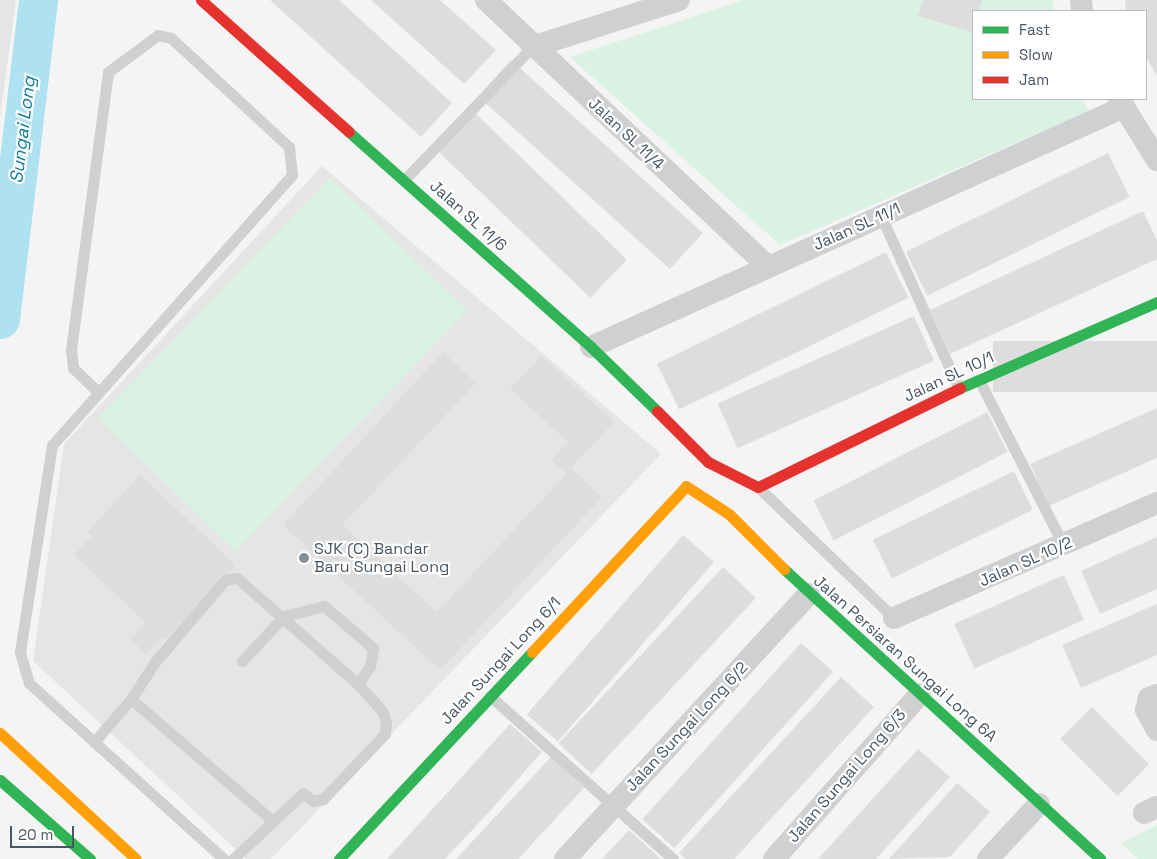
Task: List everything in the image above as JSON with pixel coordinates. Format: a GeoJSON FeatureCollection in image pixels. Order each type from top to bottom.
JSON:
{"type":"FeatureCollection","features":[{"type":"Feature","properties":{"kind":"street","name":"Jalan SL 11/6"},"geometry":{"type":"LineString","coordinates":[[201,0],[591,347],[708,462],[758,486]]}},
{"type":"Feature","properties":{"kind":"street","name":"Jalan SL 11/4"},"geometry":{"type":"LineString","coordinates":[[486,0],[532,47],[768,267]]}},
{"type":"Feature","properties":{"kind":"street"},"geometry":{"type":"LineString","coordinates":[[532,47],[679,0]]}},
{"type":"Feature","properties":{"kind":"street"},"geometry":{"type":"LineString","coordinates":[[1121,103],[1157,160]]}},
{"type":"Feature","properties":{"kind":"street","name":"Jalan SL 11/1"},"geometry":{"type":"LineString","coordinates":[[591,347],[881,216],[1121,103]]}},
{"type":"Feature","properties":{"kind":"street","name":"Jalan SL 10/1"},"geometry":{"type":"LineString","coordinates":[[758,486],[959,389],[1157,302]]}},
{"type":"Feature","properties":{"kind":"street","name":"Jalan Persiaran Sungai Long 6A"},"geometry":{"type":"LineString","coordinates":[[686,486],[729,514],[808,594],[1100,859]]}},
{"type":"Feature","properties":{"kind":"street","name":"Jalan Sungai Long 6/1"},"geometry":{"type":"LineString","coordinates":[[339,859],[686,486]]}},
{"type":"Feature","properties":{"kind":"street","name":"Jalan SL 10/2"},"geometry":{"type":"LineString","coordinates":[[894,618],[1157,503]]}},
{"type":"Feature","properties":{"kind":"street","name":"Jalan Sungai Long 6/2"},"geometry":{"type":"LineString","coordinates":[[565,859],[808,594]]}},
{"type":"Feature","properties":{"kind":"street","name":"Jalan Sungai Long 6/3"},"geometry":{"type":"LineString","coordinates":[[774,859],[920,694]]}},
{"type":"Feature","properties":{"kind":"street"},"geometry":{"type":"LineString","coordinates":[[1157,695],[1148,698],[1146,710],[1157,730]]}},
{"type":"Feature","properties":{"kind":"street"},"geometry":{"type":"LineString","coordinates":[[0,733],[136,859]]}},
{"type":"Feature","properties":{"kind":"street"},"geometry":{"type":"LineString","coordinates":[[0,780],[90,859]]}},
{"type":"Feature","properties":{"kind":"street"},"geometry":{"type":"LineString","coordinates":[[988,859],[1039,804]]}},
{"type":"Feature","properties":{"kind":"lane"},"geometry":{"type":"LineString","coordinates":[[98,392],[72,368],[71,350],[108,72],[158,35],[171,38],[288,147],[292,175],[98,392],[48,456],[20,652],[29,683],[224,859]]}},
{"type":"Feature","properties":{"kind":"lane"},"geometry":{"type":"LineString","coordinates":[[404,180],[532,47]]}},
{"type":"Feature","properties":{"kind":"lane"},"geometry":{"type":"LineString","coordinates":[[881,216],[959,389]]}},
{"type":"Feature","properties":{"kind":"lane"},"geometry":{"type":"LineString","coordinates":[[979,380],[1063,544]]}},
{"type":"Feature","properties":{"kind":"lane"},"geometry":{"type":"LineString","coordinates":[[758,486],[894,618]]}},
{"type":"Feature","properties":{"kind":"lane"},"geometry":{"type":"LineString","coordinates":[[94,742],[131,698],[155,662],[225,580],[238,578],[284,616],[358,684],[383,712],[385,734],[323,799],[312,801],[303,793],[233,859]]}},
{"type":"Feature","properties":{"kind":"lane"},"geometry":{"type":"LineString","coordinates":[[242,661],[284,616],[324,606],[373,648],[370,666],[358,684]]}},
{"type":"Feature","properties":{"kind":"lane"},"geometry":{"type":"LineString","coordinates":[[490,696],[673,859]]}},
{"type":"Feature","properties":{"kind":"lane"},"geometry":{"type":"LineString","coordinates":[[131,698],[273,821]]}},
{"type":"Feature","properties":{"kind":"shaded area"},"geometry":{"type":"Polygon","coordinates":[[[0,0],[16,0],[0,118],[0,0]]]}},
{"type":"Feature","properties":{"kind":"shaded area","name":"SJK (C) Bandar Baru Sungai Long"},"geometry":{"type":"Polygon","coordinates":[[[322,166],[661,454],[271,859],[246,859],[33,661],[64,444],[322,166]]]}},
{"type":"Feature","properties":{"kind":"green space"},"geometry":{"type":"Polygon","coordinates":[[[743,0],[1053,0],[1054,10],[972,10],[972,100],[1083,100],[1089,111],[780,245],[570,57],[743,0]]]}},
{"type":"Feature","properties":{"kind":"green space"},"geometry":{"type":"Polygon","coordinates":[[[330,178],[467,311],[235,551],[98,418],[330,178]]]}},
{"type":"Feature","properties":{"kind":"green space"},"geometry":{"type":"Polygon","coordinates":[[[1157,825],[1157,859],[1138,859],[1121,843],[1157,825]]]}},
{"type":"Feature","properties":{"kind":"building"},"geometry":{"type":"Polygon","coordinates":[[[270,0],[339,0],[452,103],[421,137],[270,0]]]}},
{"type":"Feature","properties":{"kind":"building"},"geometry":{"type":"Polygon","coordinates":[[[371,0],[440,0],[496,50],[464,84],[371,0]]]}},
{"type":"Feature","properties":{"kind":"building"},"geometry":{"type":"Polygon","coordinates":[[[923,0],[982,0],[978,10],[972,10],[972,32],[918,16],[923,0]]]}},
{"type":"Feature","properties":{"kind":"building"},"geometry":{"type":"Polygon","coordinates":[[[1125,0],[1157,0],[1157,76],[1147,59],[1147,10],[1126,10],[1125,0]]]}},
{"type":"Feature","properties":{"kind":"building"},"geometry":{"type":"Polygon","coordinates":[[[511,60],[703,233],[670,269],[478,96],[511,60]]]}},
{"type":"Feature","properties":{"kind":"building"},"geometry":{"type":"Polygon","coordinates":[[[473,111],[627,260],[590,298],[436,149],[473,111]]]}},
{"type":"Feature","properties":{"kind":"building"},"geometry":{"type":"Polygon","coordinates":[[[1108,153],[1129,197],[927,296],[906,252],[1108,153]]]}},
{"type":"Feature","properties":{"kind":"building"},"geometry":{"type":"Polygon","coordinates":[[[1143,211],[1157,240],[1157,259],[950,354],[930,310],[1143,211]]]}},
{"type":"Feature","properties":{"kind":"building"},"geometry":{"type":"Polygon","coordinates":[[[886,252],[908,298],[679,410],[657,364],[886,252]]]}},
{"type":"Feature","properties":{"kind":"building"},"geometry":{"type":"Polygon","coordinates":[[[914,316],[934,361],[738,448],[718,403],[914,316]]]}},
{"type":"Feature","properties":{"kind":"building"},"geometry":{"type":"Polygon","coordinates":[[[993,341],[1157,341],[1157,392],[993,392],[993,341]]]}},
{"type":"Feature","properties":{"kind":"building"},"geometry":{"type":"Polygon","coordinates":[[[443,352],[476,383],[342,525],[437,612],[566,474],[551,460],[568,442],[510,389],[541,356],[614,422],[571,468],[602,497],[440,670],[283,525],[443,352]]]}},
{"type":"Feature","properties":{"kind":"building"},"geometry":{"type":"Polygon","coordinates":[[[1157,408],[1157,458],[1049,506],[1030,464],[1157,408]]]}},
{"type":"Feature","properties":{"kind":"building"},"geometry":{"type":"Polygon","coordinates":[[[987,412],[1007,452],[834,541],[813,501],[987,412]]]}},
{"type":"Feature","properties":{"kind":"building"},"geometry":{"type":"Polygon","coordinates":[[[1014,471],[1033,510],[892,578],[873,540],[1014,471]]]}},
{"type":"Feature","properties":{"kind":"building"},"geometry":{"type":"Polygon","coordinates":[[[140,475],[236,565],[165,640],[162,637],[146,654],[130,639],[146,623],[74,555],[92,536],[87,532],[140,475]]]}},
{"type":"Feature","properties":{"kind":"building"},"geometry":{"type":"Polygon","coordinates":[[[683,535],[714,562],[558,742],[527,715],[683,535]]]}},
{"type":"Feature","properties":{"kind":"building"},"geometry":{"type":"Polygon","coordinates":[[[1157,537],[1157,589],[1100,614],[1081,571],[1157,537]]]}},
{"type":"Feature","properties":{"kind":"building"},"geometry":{"type":"Polygon","coordinates":[[[723,567],[756,598],[592,774],[559,743],[723,567]]]}},
{"type":"Feature","properties":{"kind":"building"},"geometry":{"type":"Polygon","coordinates":[[[1064,575],[1084,620],[974,669],[954,624],[1064,575]]]}},
{"type":"Feature","properties":{"kind":"building"},"geometry":{"type":"Polygon","coordinates":[[[1157,604],[1157,655],[1081,688],[1062,645],[1157,604]]]}},
{"type":"Feature","properties":{"kind":"building"},"geometry":{"type":"Polygon","coordinates":[[[801,643],[833,672],[674,848],[642,819],[801,643]]]}},
{"type":"Feature","properties":{"kind":"building"},"geometry":{"type":"Polygon","coordinates":[[[841,677],[874,707],[734,859],[686,859],[679,853],[841,677]]]}},
{"type":"Feature","properties":{"kind":"building"},"geometry":{"type":"Polygon","coordinates":[[[1092,707],[1149,764],[1117,796],[1060,739],[1092,707]]]}},
{"type":"Feature","properties":{"kind":"building"},"geometry":{"type":"Polygon","coordinates":[[[510,724],[542,752],[490,811],[445,859],[387,859],[510,724]]]}},
{"type":"Feature","properties":{"kind":"building"},"geometry":{"type":"Polygon","coordinates":[[[918,749],[950,777],[876,859],[818,859],[918,749]]]}},
{"type":"Feature","properties":{"kind":"building"},"geometry":{"type":"Polygon","coordinates":[[[551,757],[584,788],[518,859],[456,859],[551,757]]]}},
{"type":"Feature","properties":{"kind":"building"},"geometry":{"type":"Polygon","coordinates":[[[957,783],[990,812],[950,857],[889,859],[957,783]]]}},
{"type":"Feature","properties":{"kind":"building"},"geometry":{"type":"Polygon","coordinates":[[[629,830],[661,859],[602,859],[629,830]]]}},
{"type":"Feature","properties":{"kind":"waterway","name":"Sungai Long"},"geometry":{"type":"LineString","coordinates":[[0,319],[38,0]]}},
{"type":"Feature","properties":{"kind":"traffic: fast"},"geometry":{"type":"LineString","coordinates":[[349,132],[591,347],[657,411]]}},
{"type":"Feature","properties":{"kind":"traffic: fast"},"geometry":{"type":"LineString","coordinates":[[960,388],[1157,302]]}},
{"type":"Feature","properties":{"kind":"traffic: fast"},"geometry":{"type":"LineString","coordinates":[[784,569],[1100,859]]}},
{"type":"Feature","properties":{"kind":"traffic: fast"},"geometry":{"type":"LineString","coordinates":[[339,859],[532,652]]}},
{"type":"Feature","properties":{"kind":"traffic: fast"},"geometry":{"type":"LineString","coordinates":[[0,780],[90,859]]}},
{"type":"Feature","properties":{"kind":"traffic: slow"},"geometry":{"type":"LineString","coordinates":[[532,652],[686,486],[729,514],[784,569]]}},
{"type":"Feature","properties":{"kind":"traffic: slow"},"geometry":{"type":"LineString","coordinates":[[0,733],[136,859]]}},
{"type":"Feature","properties":{"kind":"traffic: jam"},"geometry":{"type":"LineString","coordinates":[[201,0],[349,132]]}},
{"type":"Feature","properties":{"kind":"traffic: jam"},"geometry":{"type":"LineString","coordinates":[[657,411],[708,462],[758,487],[960,388]]}},
{"type":"Feature","properties":{"kind":"place","name":"SJK (C) Bandar Baru Sungai Long"},"geometry":{"type":"Point","coordinates":[304,558]}}]}
